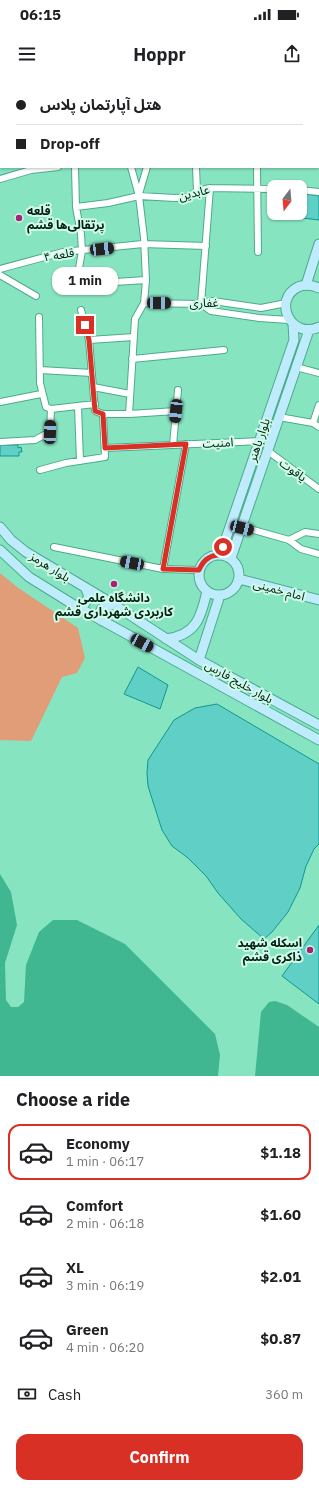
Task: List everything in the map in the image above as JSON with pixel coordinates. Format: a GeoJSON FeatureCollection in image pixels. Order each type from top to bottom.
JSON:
{"type":"FeatureCollection","features":[{"type":"Feature","properties":{"kind":"main road"},"geometry":{"type":"LineString","coordinates":[[306,285],[319,244]]}},
{"type":"Feature","properties":{"kind":"main road"},"geometry":{"type":"LineString","coordinates":[[286,303],[290,293],[295,289],[306,285],[312,285],[319,288]]}},
{"type":"Feature","properties":{"kind":"main road","name":"بلوار باهنر"},"geometry":{"type":"LineString","coordinates":[[218,555],[223,547],[294,340],[291,322],[287,315],[286,303]]}},
{"type":"Feature","properties":{"kind":"main road"},"geometry":{"type":"LineString","coordinates":[[291,322],[298,327],[309,330],[319,327]]}},
{"type":"Feature","properties":{"kind":"main road","name":"بلوار باهنر"},"geometry":{"type":"LineString","coordinates":[[231,558],[309,330]]}},
{"type":"Feature","properties":{"kind":"main road","name":"بلوار هرمز"},"geometry":{"type":"LineString","coordinates":[[0,527],[11,540],[26,552],[113,604],[199,660]]}},
{"type":"Feature","properties":{"kind":"main road","name":"بلوار هرمز"},"geometry":{"type":"LineString","coordinates":[[0,550],[29,576],[74,605],[195,671]]}},
{"type":"Feature","properties":{"kind":"main road"},"geometry":{"type":"LineString","coordinates":[[218,555],[225,555],[231,558],[238,568],[239,579],[234,588],[230,592],[220,595],[207,591],[200,582],[199,570],[201,565],[208,558],[218,555]]}},
{"type":"Feature","properties":{"kind":"main road","name":"امام خمینی"},"geometry":{"type":"LineString","coordinates":[[239,579],[319,600]]}},
{"type":"Feature","properties":{"kind":"main road"},"geometry":{"type":"LineString","coordinates":[[74,605],[82,606],[86,602],[88,597],[86,589]]}},
{"type":"Feature","properties":{"kind":"main road"},"geometry":{"type":"LineString","coordinates":[[166,639],[185,634],[194,626],[203,607],[207,591]]}},
{"type":"Feature","properties":{"kind":"main road","name":"بلوار خلیج فارس"},"geometry":{"type":"LineString","coordinates":[[220,595],[199,660],[319,725]]}},
{"type":"Feature","properties":{"kind":"main road"},"geometry":{"type":"LineString","coordinates":[[102,621],[100,615],[101,610],[104,606],[113,604]]}},
{"type":"Feature","properties":{"kind":"main road","name":"بلوار خلیج فارس"},"geometry":{"type":"LineString","coordinates":[[195,671],[319,740]]}},
{"type":"Feature","properties":{"kind":"street"},"geometry":{"type":"LineString","coordinates":[[0,179],[31,170],[49,168]]}},
{"type":"Feature","properties":{"kind":"street"},"geometry":{"type":"LineString","coordinates":[[64,283],[78,274],[82,251],[81,234],[76,207],[75,168]]}},
{"type":"Feature","properties":{"kind":"street"},"geometry":{"type":"LineString","coordinates":[[129,414],[135,319],[144,303],[146,280],[139,196],[131,168]]}},
{"type":"Feature","properties":{"kind":"street"},"geometry":{"type":"LineString","coordinates":[[139,196],[147,168]]}},
{"type":"Feature","properties":{"kind":"street"},"geometry":{"type":"LineString","coordinates":[[196,168],[197,192]]}},
{"type":"Feature","properties":{"kind":"street"},"geometry":{"type":"LineString","coordinates":[[257,168],[258,252]]}},
{"type":"Feature","properties":{"kind":"street"},"geometry":{"type":"LineString","coordinates":[[210,188],[201,304],[211,311],[291,322]]}},
{"type":"Feature","properties":{"kind":"street","name":"عابدین"},"geometry":{"type":"LineString","coordinates":[[76,207],[108,203],[139,196],[175,198],[188,197],[197,192],[210,188],[267,189]]}},
{"type":"Feature","properties":{"kind":"street"},"geometry":{"type":"LineString","coordinates":[[307,191],[319,192]]}},
{"type":"Feature","properties":{"kind":"street","name":"قلعه ۴"},"geometry":{"type":"LineString","coordinates":[[0,269],[63,252],[143,244],[206,246]]}},
{"type":"Feature","properties":{"kind":"street"},"geometry":{"type":"LineString","coordinates":[[0,274],[36,296]]}},
{"type":"Feature","properties":{"kind":"street"},"geometry":{"type":"LineString","coordinates":[[78,274],[99,283],[146,280]]}},
{"type":"Feature","properties":{"kind":"street","name":"غفاری"},"geometry":{"type":"LineString","coordinates":[[144,303],[201,304],[213,301],[261,308],[286,303]]}},
{"type":"Feature","properties":{"kind":"street"},"geometry":{"type":"LineString","coordinates":[[81,310],[89,340],[95,411],[103,414],[176,411]]}},
{"type":"Feature","properties":{"kind":"street"},"geometry":{"type":"LineString","coordinates":[[39,317],[41,394],[46,407],[51,409],[95,404]]}},
{"type":"Feature","properties":{"kind":"street"},"geometry":{"type":"LineString","coordinates":[[89,340],[134,337]]}},
{"type":"Feature","properties":{"kind":"street"},"geometry":{"type":"LineString","coordinates":[[132,359],[224,350]]}},
{"type":"Feature","properties":{"kind":"street"},"geometry":{"type":"LineString","coordinates":[[296,366],[319,373]]}},
{"type":"Feature","properties":{"kind":"street"},"geometry":{"type":"LineString","coordinates":[[40,370],[92,373]]}},
{"type":"Feature","properties":{"kind":"street"},"geometry":{"type":"LineString","coordinates":[[93,386],[130,394]]}},
{"type":"Feature","properties":{"kind":"street"},"geometry":{"type":"LineString","coordinates":[[172,445],[178,390]]}},
{"type":"Feature","properties":{"kind":"street"},"geometry":{"type":"LineString","coordinates":[[0,402],[41,394]]}},
{"type":"Feature","properties":{"kind":"street"},"geometry":{"type":"LineString","coordinates":[[78,406],[80,461]]}},
{"type":"Feature","properties":{"kind":"street"},"geometry":{"type":"LineString","coordinates":[[313,423],[319,406]]}},
{"type":"Feature","properties":{"kind":"street"},"geometry":{"type":"LineString","coordinates":[[0,442],[35,440],[50,432],[51,409]]}},
{"type":"Feature","properties":{"kind":"street"},"geometry":{"type":"LineString","coordinates":[[40,470],[105,457],[103,414]]}},
{"type":"Feature","properties":{"kind":"street"},"geometry":{"type":"LineString","coordinates":[[279,417],[313,423],[319,427]]}},
{"type":"Feature","properties":{"kind":"street","name":"امنیت"},"geometry":{"type":"LineString","coordinates":[[105,448],[259,441]]}},
{"type":"Feature","properties":{"kind":"street"},"geometry":{"type":"LineString","coordinates":[[163,569],[186,444]]}},
{"type":"Feature","properties":{"kind":"street","name":"یاقوت"},"geometry":{"type":"LineString","coordinates":[[268,451],[319,489]]}},
{"type":"Feature","properties":{"kind":"street"},"geometry":{"type":"LineString","coordinates":[[242,528],[289,540],[300,549],[319,554]]}},
{"type":"Feature","properties":{"kind":"street"},"geometry":{"type":"LineString","coordinates":[[289,540],[305,532],[319,534]]}},
{"type":"Feature","properties":{"kind":"street"},"geometry":{"type":"LineString","coordinates":[[54,547],[163,569],[199,570]]}},
{"type":"Feature","properties":{"kind":"shaded area"},"geometry":{"type":"Polygon","coordinates":[[[0,573],[17,587],[78,628],[85,658],[77,673],[62,677],[31,741],[0,740],[0,573]]]}},
{"type":"Feature","properties":{"kind":"shaded area"},"geometry":{"type":"Polygon","coordinates":[[[0,874],[11,892],[17,925],[5,963],[6,1000],[11,1007],[18,1007],[24,1002],[26,965],[39,932],[53,920],[77,920],[125,944],[215,1034],[220,1055],[218,1076],[0,1076],[0,874]]]}},
{"type":"Feature","properties":{"kind":"shaded area"},"geometry":{"type":"Polygon","coordinates":[[[275,1001],[287,1005],[319,1027],[319,1076],[255,1076],[261,1012],[269,1002],[275,1001]]]}},
{"type":"Feature","properties":{"kind":"building"},"geometry":{"type":"Polygon","coordinates":[[[307,194],[319,196],[319,220],[307,218],[307,194]]]}},
{"type":"Feature","properties":{"kind":"building"},"geometry":{"type":"Polygon","coordinates":[[[0,445],[18,445],[18,448],[21,447],[22,452],[19,452],[19,456],[0,456],[0,445]]]}},
{"type":"Feature","properties":{"kind":"building"},"geometry":{"type":"Polygon","coordinates":[[[138,667],[168,685],[160,709],[124,694],[138,667]]]}},
{"type":"Feature","properties":{"kind":"building"},"geometry":{"type":"Polygon","coordinates":[[[217,704],[319,764],[319,844],[314,849],[306,866],[300,888],[288,912],[272,932],[264,939],[241,919],[218,893],[206,876],[188,858],[172,846],[162,830],[148,786],[148,760],[174,720],[195,708],[217,704]]]}},
{"type":"Feature","properties":{"kind":"building","name":"اسکله شهید ذاکری قشم"},"geometry":{"type":"Polygon","coordinates":[[[319,925],[319,1004],[282,976],[319,925]]]}},
{"type":"Feature","properties":{"kind":"place","name":"قلعه پرتقالی‌ها قشم"},"geometry":{"type":"Point","coordinates":[19,218]}},
{"type":"Feature","properties":{"kind":"place","name":"دانشگاه علمی کاربردی شهرداری قشم"},"geometry":{"type":"Point","coordinates":[114,584]}},
{"type":"Feature","properties":{"kind":"place","name":"اسکله شهید ذاکری قشم"},"geometry":{"type":"Point","coordinates":[310,950]}},
{"type":"Feature","properties":{"kind":"route"},"geometry":{"type":"LineString","coordinates":[[85,325],[89,340],[95,411],[103,414],[104,447],[186,444],[163,569],[199,570],[204,561],[212,556],[218,555],[223,547]]}}]}
